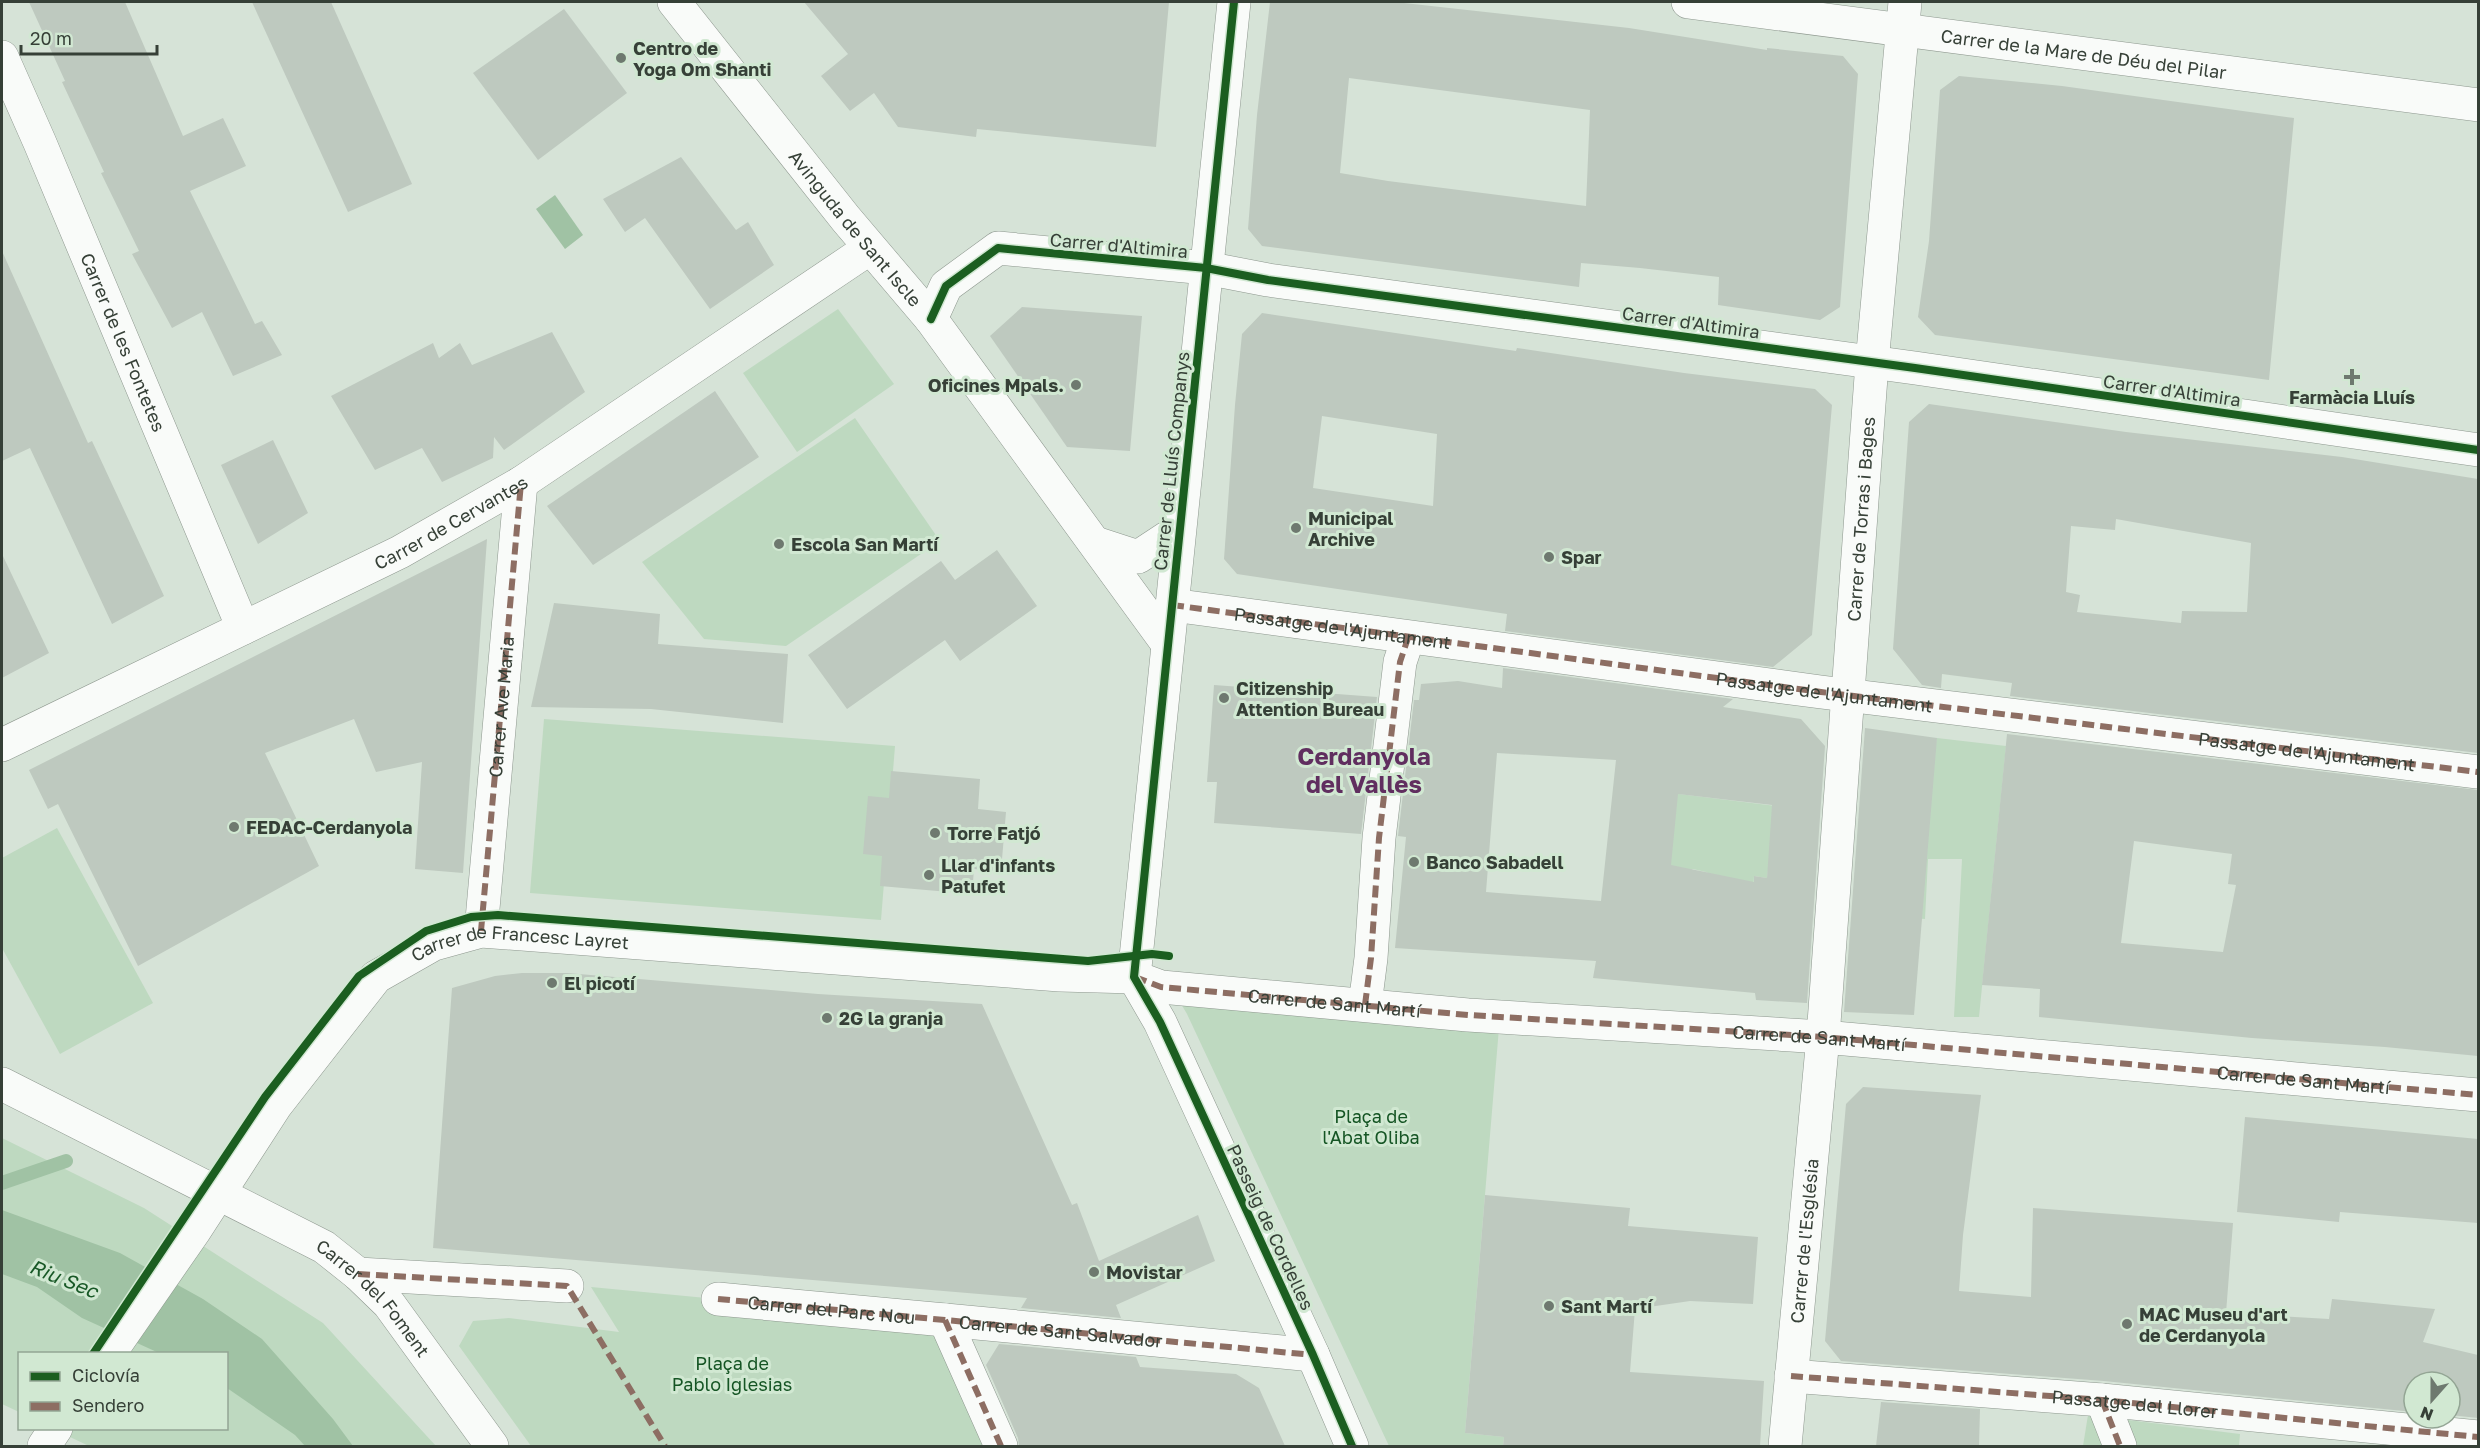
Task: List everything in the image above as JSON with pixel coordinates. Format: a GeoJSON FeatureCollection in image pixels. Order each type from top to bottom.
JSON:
{"type":"FeatureCollection","features":[{"type":"Feature","properties":{"kind":"street","name":"Avinguda de Sant Iscle"},"geometry":{"type":"LineString","coordinates":[[674,2],[870,248],[931,320],[1167,643]]}},
{"type":"Feature","properties":{"kind":"street","name":"Carrer de Lluís Companys"},"geometry":{"type":"LineString","coordinates":[[1148,982],[1141,924],[1167,643],[1234,2]]}},
{"type":"Feature","properties":{"kind":"street","name":"Carrer de la Mare de Déu del Pilar"},"geometry":{"type":"LineString","coordinates":[[1688,2],[1904,15],[2478,105]]}},
{"type":"Feature","properties":{"kind":"street","name":"Carrer de Torras i Bages"},"geometry":{"type":"LineString","coordinates":[[1822,1037],[1872,363],[1904,15]]}},
{"type":"Feature","properties":{"kind":"street","name":"Carrer de les Fontetes"},"geometry":{"type":"LineString","coordinates":[[2,57],[243,628]]}},
{"type":"Feature","properties":{"kind":"street","name":"Carrer de Cervantes"},"geometry":{"type":"LineString","coordinates":[[2,746],[400,552],[521,483],[870,248]]}},
{"type":"Feature","properties":{"kind":"street","name":"Carrer d'Altimira"},"geometry":{"type":"LineString","coordinates":[[931,320],[946,286],[998,248],[1206,268],[1268,280],[1872,363],[2478,450]]}},
{"type":"Feature","properties":{"kind":"street","name":"Carrer Ave Maria"},"geometry":{"type":"LineString","coordinates":[[481,931],[521,483]]}},
{"type":"Feature","properties":{"kind":"street"},"geometry":{"type":"LineString","coordinates":[[1095,543],[1138,557],[1179,530]]}},
{"type":"Feature","properties":{"kind":"street","name":"Passatge de l'Ajuntament"},"geometry":{"type":"LineString","coordinates":[[1172,604],[1408,638],[1848,695],[2478,772]]}},
{"type":"Feature","properties":{"kind":"street"},"geometry":{"type":"LineString","coordinates":[[1365,1005],[1371,958],[1380,826],[1400,662],[1408,638]]}},
{"type":"Feature","properties":{"kind":"street","name":"Carrer de Francesc Layret"},"geometry":{"type":"LineString","coordinates":[[110,1352],[195,1230],[276,1105],[376,977],[434,944],[481,931],[1148,982]]}},
{"type":"Feature","properties":{"kind":"street","name":"Carrer de Sant Martí"},"geometry":{"type":"LineString","coordinates":[[1148,982],[1468,1015],[1822,1037],[2478,1095]]}},
{"type":"Feature","properties":{"kind":"street","name":"Passeig de Cordelles"},"geometry":{"type":"LineString","coordinates":[[1148,982],[1161,1022],[1313,1354],[1352,1446]]}},
{"type":"Feature","properties":{"kind":"street","name":"Carrer de l'Església"},"geometry":{"type":"LineString","coordinates":[[1785,1446],[1822,1037]]}},
{"type":"Feature","properties":{"kind":"street","name":"Carrer del Foment"},"geometry":{"type":"LineString","coordinates":[[2,1084],[324,1247],[358,1274],[389,1304],[492,1446]]}},
{"type":"Feature","properties":{"kind":"street"},"geometry":{"type":"LineString","coordinates":[[358,1274],[567,1286]]}},
{"type":"Feature","properties":{"kind":"street","name":"Carrer del Parc Nou"},"geometry":{"type":"LineString","coordinates":[[718,1299],[945,1320]]}},
{"type":"Feature","properties":{"kind":"street","name":"Carrer de Sant Salvador"},"geometry":{"type":"LineString","coordinates":[[1001,1446],[945,1320],[1313,1354]]}},
{"type":"Feature","properties":{"kind":"street","name":"Passatge del Llorer"},"geometry":{"type":"LineString","coordinates":[[1791,1376],[2102,1400],[2478,1437]]}},
{"type":"Feature","properties":{"kind":"street"},"geometry":{"type":"LineString","coordinates":[[2102,1400],[2120,1446]]}},
{"type":"Feature","properties":{"kind":"street"},"geometry":{"type":"LineString","coordinates":[[44,1446],[55,1430]]}},
{"type":"Feature","properties":{"kind":"green space"},"geometry":{"type":"Polygon","coordinates":[[[838,309],[894,384],[797,452],[743,373],[838,309]]]}},
{"type":"Feature","properties":{"kind":"green space"},"geometry":{"type":"Polygon","coordinates":[[[855,418],[940,541],[786,646],[704,639],[642,562],[855,418]]]}},
{"type":"Feature","properties":{"kind":"green space"},"geometry":{"type":"Polygon","coordinates":[[[1655,699],[1679,794],[1776,806],[1767,878],[1754,876],[1753,895],[1706,872],[1693,869],[1669,882],[1655,699]]]}},
{"type":"Feature","properties":{"kind":"green space"},"geometry":{"type":"Polygon","coordinates":[[[544,719],[895,746],[881,920],[530,893],[544,719]]]}},
{"type":"Feature","properties":{"kind":"green space"},"geometry":{"type":"Polygon","coordinates":[[[1937,738],[2006,746],[1979,1017],[1954,1017],[1962,859],[1928,859],[1925,919],[1898,917],[1937,738]]]}},
{"type":"Feature","properties":{"kind":"green space"},"geometry":{"type":"Polygon","coordinates":[[[57,828],[153,1003],[60,1054],[2,948],[2,858],[57,828]]]}},
{"type":"Feature","properties":{"kind":"green space","name":"Plaça de l'Abat Oliba"},"geometry":{"type":"Polygon","coordinates":[[[1171,987],[1500,1016],[1465,1433],[1504,1437],[1503,1446],[1389,1446],[1187,1014],[1171,987]]]}},
{"type":"Feature","properties":{"kind":"green space"},"geometry":{"type":"Polygon","coordinates":[[[2,1138],[144,1208],[323,1323],[436,1446],[89,1446],[55,1430],[228,1430],[228,1352],[18,1352],[18,1412],[2,1404],[2,1138]]]}},
{"type":"Feature","properties":{"kind":"green space","name":"Plaça de Pablo Iglesias"},"geometry":{"type":"Polygon","coordinates":[[[591,1287],[935,1320],[990,1446],[531,1446],[459,1346],[473,1321],[509,1318],[619,1332],[591,1287]]]}},
{"type":"Feature","properties":{"kind":"green space"},"geometry":{"type":"Polygon","coordinates":[[[2088,1415],[2240,1434],[2239,1446],[2083,1446],[2088,1415]]]}},
{"type":"Feature","properties":{"kind":"water"},"geometry":{"type":"Polygon","coordinates":[[[555,195],[583,235],[565,249],[536,209],[555,195]]]}},
{"type":"Feature","properties":{"kind":"water","name":"Riu Sec"},"geometry":{"type":"Polygon","coordinates":[[[2,1210],[120,1253],[203,1299],[262,1339],[333,1419],[353,1446],[305,1446],[295,1435],[228,1389],[228,1352],[157,1352],[82,1318],[37,1287],[2,1274],[2,1210]]]}},
{"type":"Feature","properties":{"kind":"building"},"geometry":{"type":"Polygon","coordinates":[[[29,2],[125,2],[183,136],[223,118],[246,166],[190,191],[255,324],[262,321],[282,355],[233,376],[202,312],[172,328],[132,254],[139,251],[101,173],[104,172],[62,82],[65,81],[29,2]]]}},
{"type":"Feature","properties":{"kind":"building"},"geometry":{"type":"Polygon","coordinates":[[[252,2],[331,2],[412,184],[348,212],[252,2]]]}},
{"type":"Feature","properties":{"kind":"building"},"geometry":{"type":"Polygon","coordinates":[[[804,2],[1169,2],[1156,147],[977,129],[976,137],[898,127],[874,93],[850,111],[821,76],[848,54],[804,2]]]}},
{"type":"Feature","properties":{"kind":"building"},"geometry":{"type":"Polygon","coordinates":[[[1270,2],[1395,2],[1629,28],[1767,50],[1767,48],[1843,56],[1858,74],[1840,307],[1820,320],[1718,305],[1719,277],[1640,268],[1581,263],[1579,287],[1262,246],[1248,229],[1257,115],[1270,2]],[[1349,78],[1340,173],[1586,206],[1590,110],[1349,78]]]}},
{"type":"Feature","properties":{"kind":"building"},"geometry":{"type":"Polygon","coordinates":[[[564,9],[627,93],[538,160],[473,73],[564,9]]]}},
{"type":"Feature","properties":{"kind":"building"},"geometry":{"type":"Polygon","coordinates":[[[1959,76],[2062,86],[2294,118],[2269,380],[1935,335],[1918,317],[1929,241],[1940,90],[1959,76]]]}},
{"type":"Feature","properties":{"kind":"building"},"geometry":{"type":"Polygon","coordinates":[[[681,157],[736,230],[748,222],[774,265],[710,309],[645,218],[625,232],[603,199],[681,157]]]}},
{"type":"Feature","properties":{"kind":"building"},"geometry":{"type":"Polygon","coordinates":[[[2,251],[88,443],[92,441],[164,596],[112,624],[30,448],[2,461],[2,251]]]}},
{"type":"Feature","properties":{"kind":"building"},"geometry":{"type":"Polygon","coordinates":[[[1022,307],[1142,316],[1130,451],[1067,447],[990,336],[1022,307]]]}},
{"type":"Feature","properties":{"kind":"building"},"geometry":{"type":"Polygon","coordinates":[[[1262,313],[1516,351],[1517,348],[1684,373],[1815,389],[1832,405],[1812,635],[1773,667],[1505,631],[1507,614],[1237,574],[1224,559],[1242,334],[1262,313]],[[1322,416],[1313,488],[1433,506],[1437,434],[1322,416]]]}},
{"type":"Feature","properties":{"kind":"building"},"geometry":{"type":"Polygon","coordinates":[[[552,332],[585,392],[504,450],[494,437],[493,458],[442,482],[422,448],[375,470],[331,396],[433,343],[439,358],[460,343],[472,365],[552,332]]]}},
{"type":"Feature","properties":{"kind":"building"},"geometry":{"type":"Polygon","coordinates":[[[715,391],[759,457],[593,565],[547,506],[715,391]]]}},
{"type":"Feature","properties":{"kind":"building"},"geometry":{"type":"Polygon","coordinates":[[[1929,404],[2126,432],[2342,457],[2478,479],[2478,753],[2010,696],[2012,683],[1942,674],[1941,688],[1922,685],[1893,649],[1909,422],[1929,404]],[[2116,519],[2115,530],[2071,526],[2066,592],[2080,595],[2077,612],[2181,623],[2182,611],[2247,612],[2251,543],[2116,519]]]}},
{"type":"Feature","properties":{"kind":"building"},"geometry":{"type":"Polygon","coordinates":[[[273,440],[308,513],[258,544],[221,465],[273,440]]]}},
{"type":"Feature","properties":{"kind":"building"},"geometry":{"type":"Polygon","coordinates":[[[487,539],[463,873],[415,869],[422,762],[376,772],[354,719],[265,753],[319,866],[138,966],[58,804],[48,809],[29,770],[487,539]]]}},
{"type":"Feature","properties":{"kind":"building"},"geometry":{"type":"Polygon","coordinates":[[[997,550],[1037,606],[960,661],[945,640],[847,709],[808,655],[941,561],[955,580],[997,550]]]}},
{"type":"Feature","properties":{"kind":"building"},"geometry":{"type":"Polygon","coordinates":[[[2,554],[49,653],[2,678],[2,554]]]}},
{"type":"Feature","properties":{"kind":"building"},"geometry":{"type":"Polygon","coordinates":[[[554,603],[660,614],[658,644],[788,654],[783,723],[651,709],[531,707],[554,603]]]}},
{"type":"Feature","properties":{"kind":"building"},"geometry":{"type":"Polygon","coordinates":[[[1503,668],[1733,699],[1723,707],[1801,719],[1825,746],[1807,1003],[1756,1000],[1755,993],[1593,978],[1596,961],[1395,948],[1406,837],[1398,836],[1414,700],[1419,700],[1421,684],[1458,681],[1502,688],[1503,668]],[[1497,753],[1486,892],[1601,901],[1616,760],[1497,753]],[[1678,794],[1671,865],[1754,882],[1754,876],[1767,878],[1772,805],[1678,794]]]}},
{"type":"Feature","properties":{"kind":"building"},"geometry":{"type":"Polygon","coordinates":[[[1214,685],[1377,697],[1361,834],[1214,823],[1217,782],[1207,782],[1214,685]]]}},
{"type":"Feature","properties":{"kind":"building"},"geometry":{"type":"Polygon","coordinates":[[[1865,728],[1937,738],[1914,1015],[1844,1012],[1865,728]]]}},
{"type":"Feature","properties":{"kind":"building"},"geometry":{"type":"Polygon","coordinates":[[[2007,734],[2478,790],[2478,1056],[2252,1038],[2039,1017],[2040,989],[1982,985],[2007,734]],[[2134,841],[2121,943],[2223,952],[2236,885],[2228,884],[2232,854],[2134,841]]]}},
{"type":"Feature","properties":{"kind":"building","name":"Torre Fatjó"},"geometry":{"type":"Polygon","coordinates":[[[891,771],[980,779],[978,809],[1006,812],[1001,871],[974,869],[972,894],[880,886],[882,856],[863,854],[868,796],[889,798],[891,771]]]}},
{"type":"Feature","properties":{"kind":"building"},"geometry":{"type":"Polygon","coordinates":[[[522,973],[567,973],[818,994],[982,1004],[1072,1205],[1077,1203],[1099,1261],[1198,1215],[1215,1261],[1116,1305],[1121,1318],[1021,1308],[1027,1298],[433,1248],[452,988],[495,976],[522,973]]]}},
{"type":"Feature","properties":{"kind":"building"},"geometry":{"type":"Polygon","coordinates":[[[1863,1087],[1981,1095],[1963,1235],[1959,1291],[2031,1297],[2033,1208],[2233,1223],[2226,1313],[2329,1319],[2332,1299],[2435,1309],[2423,1342],[2478,1355],[2478,1418],[2462,1416],[2462,1370],[2402,1370],[2402,1411],[2104,1381],[1841,1361],[1825,1341],[1846,1104],[1863,1087]]]}},
{"type":"Feature","properties":{"kind":"building"},"geometry":{"type":"Polygon","coordinates":[[[2245,1117],[2478,1139],[2478,1223],[2340,1212],[2339,1222],[2237,1212],[2245,1117]]]}},
{"type":"Feature","properties":{"kind":"building","name":"Sant Martí"},"geometry":{"type":"Polygon","coordinates":[[[1485,1195],[1630,1208],[1628,1226],[1758,1237],[1753,1304],[1690,1301],[1635,1309],[1630,1372],[1764,1381],[1760,1446],[1503,1446],[1504,1437],[1465,1433],[1485,1195]]]}},
{"type":"Feature","properties":{"kind":"building"},"geometry":{"type":"Polygon","coordinates":[[[999,1344],[1136,1357],[1140,1367],[1236,1374],[1259,1388],[1285,1446],[1019,1446],[1018,1438],[986,1365],[999,1344]]]}},
{"type":"Feature","properties":{"kind":"building"},"geometry":{"type":"Polygon","coordinates":[[[1881,1402],[1980,1409],[1979,1446],[1876,1446],[1881,1402]]]}},
{"type":"Feature","properties":{"kind":"waterway"},"geometry":{"type":"LineString","coordinates":[[2,1183],[66,1161]]}},
{"type":"Feature","properties":{"kind":"marked path"},"geometry":{"type":"LineString","coordinates":[[481,931],[521,483]]}},
{"type":"Feature","properties":{"kind":"marked path"},"geometry":{"type":"LineString","coordinates":[[1172,605],[1821,692],[2478,772]]}},
{"type":"Feature","properties":{"kind":"marked path"},"geometry":{"type":"LineString","coordinates":[[1365,1005],[1371,958],[1379,838],[1400,662],[1408,638]]}},
{"type":"Feature","properties":{"kind":"marked path"},"geometry":{"type":"LineString","coordinates":[[1135,977],[1161,987],[1468,1015],[1823,1037],[2478,1095]]}},
{"type":"Feature","properties":{"kind":"marked path"},"geometry":{"type":"LineString","coordinates":[[358,1274],[567,1286],[665,1446]]}},
{"type":"Feature","properties":{"kind":"marked path"},"geometry":{"type":"LineString","coordinates":[[718,1299],[945,1320]]}},
{"type":"Feature","properties":{"kind":"marked path"},"geometry":{"type":"LineString","coordinates":[[1001,1446],[945,1320],[1313,1355]]}},
{"type":"Feature","properties":{"kind":"marked path"},"geometry":{"type":"LineString","coordinates":[[1791,1376],[2102,1400],[2478,1437]]}},
{"type":"Feature","properties":{"kind":"marked path"},"geometry":{"type":"LineString","coordinates":[[2102,1400],[2120,1446]]}},
{"type":"Feature","properties":{"kind":"cycle path"},"geometry":{"type":"LineString","coordinates":[[1234,2],[1134,977],[1160,1022],[1313,1355],[1352,1446]]}},
{"type":"Feature","properties":{"kind":"cycle path"},"geometry":{"type":"LineString","coordinates":[[931,319],[946,286],[998,248],[1206,268],[1268,280],[1915,368],[2478,450]]}},
{"type":"Feature","properties":{"kind":"cycle path"},"geometry":{"type":"LineString","coordinates":[[94,1352],[265,1097],[359,976],[426,931],[471,917],[498,915],[1088,961],[1152,954],[1169,956]]}},
{"type":"Feature","properties":{"kind":"place","name":"Centro de Yoga Om Shanti"},"geometry":{"type":"Point","coordinates":[621,58]}},
{"type":"Feature","properties":{"kind":"place","name":"Farmàcia Lluís"},"geometry":{"type":"Point","coordinates":[2352,377]}},
{"type":"Feature","properties":{"kind":"place","name":"Oficines Mpals."},"geometry":{"type":"Point","coordinates":[1076,385]}},
{"type":"Feature","properties":{"kind":"place","name":"Municipal Archive"},"geometry":{"type":"Point","coordinates":[1296,528]}},
{"type":"Feature","properties":{"kind":"place","name":"Escola San Martí"},"geometry":{"type":"Point","coordinates":[779,544]}},
{"type":"Feature","properties":{"kind":"place","name":"Spar"},"geometry":{"type":"Point","coordinates":[1549,557]}},
{"type":"Feature","properties":{"kind":"place","name":"Citizenship Attention Bureau"},"geometry":{"type":"Point","coordinates":[1224,698]}},
{"type":"Feature","properties":{"kind":"place","name":"FEDAC-Cerdanyola"},"geometry":{"type":"Point","coordinates":[234,827]}},
{"type":"Feature","properties":{"kind":"place","name":"Torre Fatjó"},"geometry":{"type":"Point","coordinates":[935,833]}},
{"type":"Feature","properties":{"kind":"place","name":"Banco Sabadell"},"geometry":{"type":"Point","coordinates":[1414,862]}},
{"type":"Feature","properties":{"kind":"place","name":"Llar d'infants Patufet"},"geometry":{"type":"Point","coordinates":[929,875]}},
{"type":"Feature","properties":{"kind":"place","name":"El picotí"},"geometry":{"type":"Point","coordinates":[552,983]}},
{"type":"Feature","properties":{"kind":"place","name":"2G la granja"},"geometry":{"type":"Point","coordinates":[827,1018]}},
{"type":"Feature","properties":{"kind":"place","name":"Movistar"},"geometry":{"type":"Point","coordinates":[1094,1272]}},
{"type":"Feature","properties":{"kind":"place","name":"Sant Martí"},"geometry":{"type":"Point","coordinates":[1549,1306]}},
{"type":"Feature","properties":{"kind":"place","name":"MAC Museu d'art de Cerdanyola"},"geometry":{"type":"Point","coordinates":[2127,1324]}},
{"type":"Feature","properties":{"kind":"district","name":"Cerdanyola del Vallès"},"geometry":{"type":"Point","coordinates":[1364,769]}}]}
